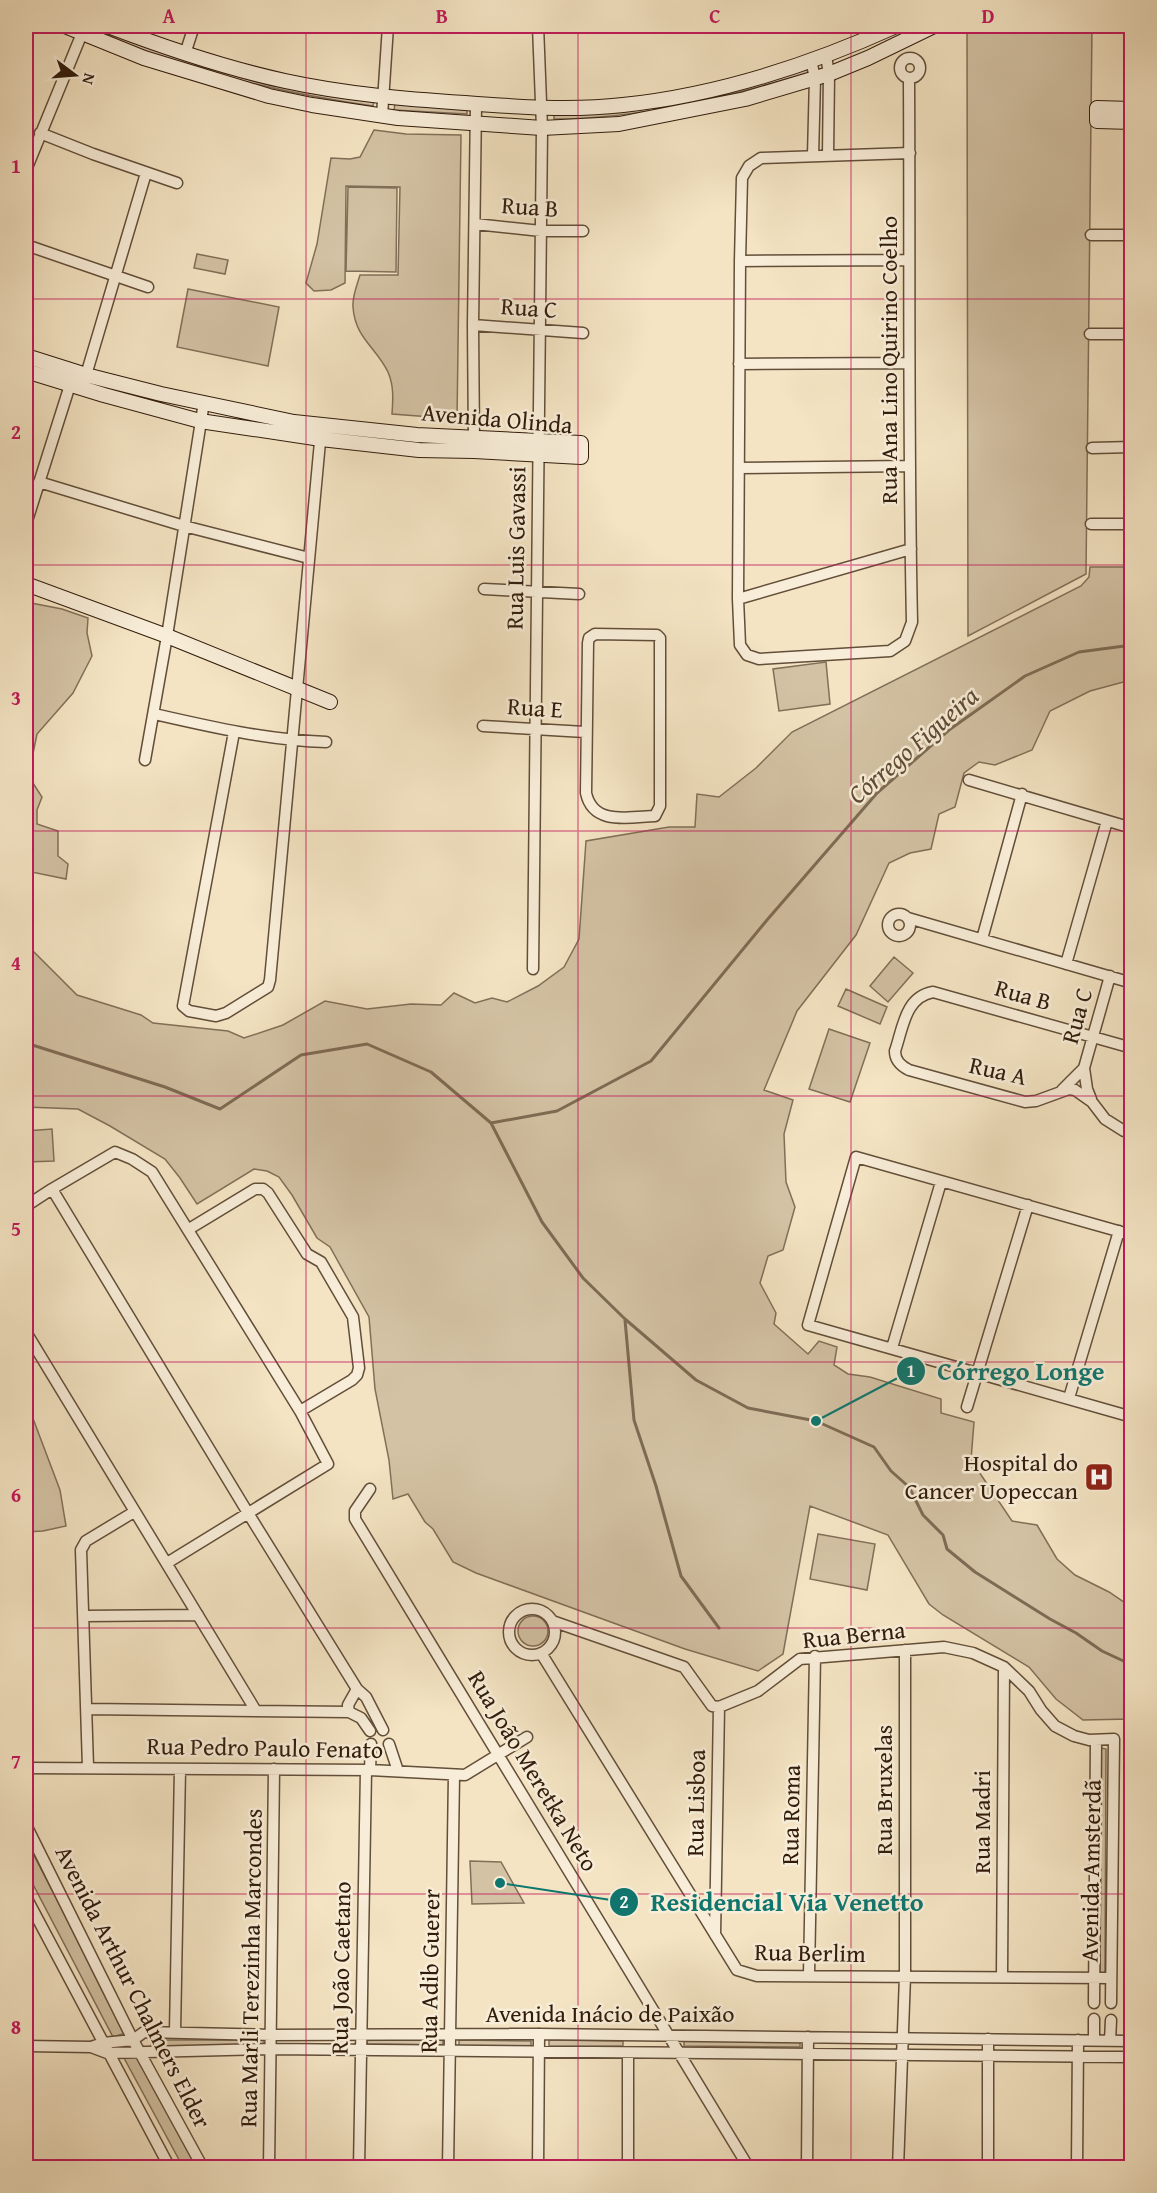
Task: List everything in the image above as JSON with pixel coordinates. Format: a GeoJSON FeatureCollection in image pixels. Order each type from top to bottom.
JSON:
{"type":"FeatureCollection","features":[{"type":"Feature","properties":{"kind":"street"},"geometry":{"type":"LineString","coordinates":[[66,26],[83,29],[144,58],[269,96],[382,116],[542,128],[594,126],[651,118],[745,99],[829,74],[934,26]]}},
{"type":"Feature","properties":{"kind":"street"},"geometry":{"type":"LineString","coordinates":[[108,26],[185,54],[285,81],[384,97],[542,108],[625,105],[751,80],[826,56],[896,26]]}},
{"type":"Feature","properties":{"kind":"street"},"geometry":{"type":"LineString","coordinates":[[185,54],[194,26]]}},
{"type":"Feature","properties":{"kind":"street"},"geometry":{"type":"LineString","coordinates":[[382,116],[388,26]]}},
{"type":"Feature","properties":{"kind":"street"},"geometry":{"type":"LineString","coordinates":[[538,26],[542,108]]}},
{"type":"Feature","properties":{"kind":"street"},"geometry":{"type":"LineString","coordinates":[[26,170],[83,29]]}},
{"type":"Feature","properties":{"kind":"street"},"geometry":{"type":"LineString","coordinates":[[826,56],[829,74],[828,155]]}},
{"type":"Feature","properties":{"kind":"street"},"geometry":{"type":"LineString","coordinates":[[812,60],[815,78],[813,156]]}},
{"type":"Feature","properties":{"kind":"street","name":"Rua Ana Lino Quirino Coelho"},"geometry":{"type":"LineString","coordinates":[[738,599],[740,645],[747,655],[759,659],[890,651],[905,641],[912,622],[909,466],[909,78]]}},
{"type":"Feature","properties":{"kind":"street"},"geometry":{"type":"LineString","coordinates":[[474,444],[476,104]]}},
{"type":"Feature","properties":{"kind":"street","name":"Rua Luis Gavassi"},"geometry":{"type":"LineString","coordinates":[[533,969],[542,108]]}},
{"type":"Feature","properties":{"kind":"street"},"geometry":{"type":"LineString","coordinates":[[1131,109],[1097,108],[1097,121],[1131,122]]}},
{"type":"Feature","properties":{"kind":"street"},"geometry":{"type":"LineString","coordinates":[[40,133],[177,183]]}},
{"type":"Feature","properties":{"kind":"street"},"geometry":{"type":"LineString","coordinates":[[910,153],[761,158],[749,166],[742,178],[738,599],[911,549]]}},
{"type":"Feature","properties":{"kind":"street"},"geometry":{"type":"LineString","coordinates":[[86,375],[146,173]]}},
{"type":"Feature","properties":{"kind":"street","name":"Rua B"},"geometry":{"type":"LineString","coordinates":[[475,224],[541,231],[583,231]]}},
{"type":"Feature","properties":{"kind":"street"},"geometry":{"type":"LineString","coordinates":[[1091,235],[1131,236]]}},
{"type":"Feature","properties":{"kind":"street"},"geometry":{"type":"LineString","coordinates":[[26,245],[148,287]]}},
{"type":"Feature","properties":{"kind":"street"},"geometry":{"type":"LineString","coordinates":[[740,261],[909,260]]}},
{"type":"Feature","properties":{"kind":"street","name":"Rua C"},"geometry":{"type":"LineString","coordinates":[[473,326],[583,333]]}},
{"type":"Feature","properties":{"kind":"street"},"geometry":{"type":"LineString","coordinates":[[1090,334],[1131,334]]}},
{"type":"Feature","properties":{"kind":"street","name":"Avenida Olinda"},"geometry":{"type":"LineString","coordinates":[[26,356],[86,375],[294,422],[417,435],[474,444],[538,447]]}},
{"type":"Feature","properties":{"kind":"street"},"geometry":{"type":"LineString","coordinates":[[739,364],[909,363]]}},
{"type":"Feature","properties":{"kind":"street","name":"Avenida Olinda"},"geometry":{"type":"LineString","coordinates":[[26,371],[200,421],[321,439],[418,450],[474,444]]}},
{"type":"Feature","properties":{"kind":"street"},"geometry":{"type":"LineString","coordinates":[[26,524],[70,385]]}},
{"type":"Feature","properties":{"kind":"street"},"geometry":{"type":"LineString","coordinates":[[134,403],[137,387]]}},
{"type":"Feature","properties":{"kind":"street"},"geometry":{"type":"LineString","coordinates":[[145,760],[204,402]]}},
{"type":"Feature","properties":{"kind":"street"},"geometry":{"type":"LineString","coordinates":[[234,732],[183,1006],[189,1011],[216,1016],[226,1013],[268,987],[270,980],[321,425]]}},
{"type":"Feature","properties":{"kind":"street"},"geometry":{"type":"LineString","coordinates":[[1092,448],[1131,447]]}},
{"type":"Feature","properties":{"kind":"street"},"geometry":{"type":"LineString","coordinates":[[739,468],[909,466]]}},
{"type":"Feature","properties":{"kind":"street"},"geometry":{"type":"LineString","coordinates":[[39,482],[184,526],[309,558]]}},
{"type":"Feature","properties":{"kind":"street"},"geometry":{"type":"LineString","coordinates":[[1091,524],[1131,524]]}},
{"type":"Feature","properties":{"kind":"street"},"geometry":{"type":"LineString","coordinates":[[26,584],[167,636],[330,702]]}},
{"type":"Feature","properties":{"kind":"street"},"geometry":{"type":"LineString","coordinates":[[484,589],[579,594]]}},
{"type":"Feature","properties":{"kind":"street"},"geometry":{"type":"LineString","coordinates":[[595,634],[657,635],[660,639],[660,806],[655,816],[609,817],[593,810],[586,793],[585,732],[589,639],[595,634]]}},
{"type":"Feature","properties":{"kind":"street"},"geometry":{"type":"LineString","coordinates":[[154,714],[234,732],[292,741],[326,742]]}},
{"type":"Feature","properties":{"kind":"street","name":"Rua E"},"geometry":{"type":"LineString","coordinates":[[483,726],[585,732]]}},
{"type":"Feature","properties":{"kind":"street"},"geometry":{"type":"LineString","coordinates":[[969,780],[1131,828]]}},
{"type":"Feature","properties":{"kind":"street"},"geometry":{"type":"LineString","coordinates":[[982,939],[1022,794]]}},
{"type":"Feature","properties":{"kind":"street"},"geometry":{"type":"LineString","coordinates":[[1066,964],[1107,821]]}},
{"type":"Feature","properties":{"kind":"street"},"geometry":{"type":"LineString","coordinates":[[909,924],[925,923],[1131,983]]}},
{"type":"Feature","properties":{"kind":"street","name":"Rua C"},"geometry":{"type":"LineString","coordinates":[[1092,1102],[1087,1089],[1084,1068],[1110,976]]}},
{"type":"Feature","properties":{"kind":"street","name":"Rua B"},"geometry":{"type":"LineString","coordinates":[[909,1008],[921,995],[939,992],[1131,1048]]}},
{"type":"Feature","properties":{"kind":"street","name":"Rua A"},"geometry":{"type":"LineString","coordinates":[[909,1008],[895,1051],[895,1058],[904,1067],[1025,1102],[1075,1090],[1092,1102],[1105,1119],[1131,1133]]}},
{"type":"Feature","properties":{"kind":"street","name":"Rua C"},"geometry":{"type":"LineString","coordinates":[[1060,1092],[1084,1068]]}},
{"type":"Feature","properties":{"kind":"street"},"geometry":{"type":"LineString","coordinates":[[26,1206],[115,1152],[132,1159],[152,1172],[300,1411],[328,1464],[167,1563]]}},
{"type":"Feature","properties":{"kind":"street"},"geometry":{"type":"LineString","coordinates":[[1131,1235],[856,1157],[808,1325],[1131,1417]]}},
{"type":"Feature","properties":{"kind":"street"},"geometry":{"type":"LineString","coordinates":[[892,1348],[941,1182]]}},
{"type":"Feature","properties":{"kind":"street"},"geometry":{"type":"LineString","coordinates":[[189,1229],[255,1190],[262,1189],[268,1193],[307,1254],[321,1262],[353,1317],[359,1368],[352,1380],[300,1411]]}},
{"type":"Feature","properties":{"kind":"street"},"geometry":{"type":"LineString","coordinates":[[52,1190],[248,1514],[357,1689],[366,1697],[381,1726],[369,1728],[361,1718],[350,1712],[87,1708]]}},
{"type":"Feature","properties":{"kind":"street"},"geometry":{"type":"LineString","coordinates":[[967,1407],[1028,1205]]}},
{"type":"Feature","properties":{"kind":"street"},"geometry":{"type":"LineString","coordinates":[[1069,1398],[1119,1231]]}},
{"type":"Feature","properties":{"kind":"street"},"geometry":{"type":"LineString","coordinates":[[26,1332],[256,1711]]}},
{"type":"Feature","properties":{"kind":"street","name":"Rua João Meretka Neto"},"geometry":{"type":"LineString","coordinates":[[370,1489],[355,1511],[355,1520],[749,2168]]}},
{"type":"Feature","properties":{"kind":"street"},"geometry":{"type":"LineString","coordinates":[[88,1767],[81,1550],[86,1541],[134,1512]]}},
{"type":"Feature","properties":{"kind":"street"},"geometry":{"type":"LineString","coordinates":[[524,1610],[540,1610],[552,1621],[554,1639],[551,1645],[541,1653],[525,1654],[518,1650],[510,1636],[510,1628],[517,1614],[524,1610]]}},
{"type":"Feature","properties":{"kind":"street"},"geometry":{"type":"LineString","coordinates":[[84,1616],[198,1615]]}},
{"type":"Feature","properties":{"kind":"street"},"geometry":{"type":"LineString","coordinates":[[552,1621],[684,1667],[712,1706],[718,1707]]}},
{"type":"Feature","properties":{"kind":"street","name":"Rua Berna"},"geometry":{"type":"LineString","coordinates":[[718,1707],[758,1690],[800,1659],[944,1647],[973,1653],[1004,1666],[1029,1691],[1055,1726],[1074,1736],[1096,1741]]}},
{"type":"Feature","properties":{"kind":"street","name":"Rua Bruxelas"},"geometry":{"type":"LineString","coordinates":[[898,2168],[904,1976],[905,1650]]}},
{"type":"Feature","properties":{"kind":"street","name":"Rua Berlim"},"geometry":{"type":"LineString","coordinates":[[541,1653],[737,1970],[757,1976],[1111,1978]]}},
{"type":"Feature","properties":{"kind":"street","name":"Rua Roma"},"geometry":{"type":"LineString","coordinates":[[809,1975],[815,1656]]}},
{"type":"Feature","properties":{"kind":"street","name":"Rua Madri"},"geometry":{"type":"LineString","coordinates":[[1002,1977],[1004,1666]]}},
{"type":"Feature","properties":{"kind":"street"},"geometry":{"type":"LineString","coordinates":[[350,1712],[348,1705],[357,1689]]}},
{"type":"Feature","properties":{"kind":"street","name":"Rua Lisboa"},"geometry":{"type":"LineString","coordinates":[[715,1936],[718,1707]]}},
{"type":"Feature","properties":{"kind":"street","name":"Rua Pedro Paulo Fenato"},"geometry":{"type":"LineString","coordinates":[[26,1768],[368,1770],[465,1775],[527,1737]]}},
{"type":"Feature","properties":{"kind":"street","name":"Avenida Amsterdã"},"geometry":{"type":"LineString","coordinates":[[1094,2003],[1096,1741],[1114,1739],[1111,2003]]}},
{"type":"Feature","properties":{"kind":"street","name":"Rua João Caetano"},"geometry":{"type":"LineString","coordinates":[[359,2168],[360,2035],[368,1770],[371,1744]]}},
{"type":"Feature","properties":{"kind":"street"},"geometry":{"type":"LineString","coordinates":[[389,1744],[398,1771]]}},
{"type":"Feature","properties":{"kind":"street"},"geometry":{"type":"LineString","coordinates":[[175,2032],[180,1769]]}},
{"type":"Feature","properties":{"kind":"street","name":"Rua Marli Terezinha Marcondes"},"geometry":{"type":"LineString","coordinates":[[269,2168],[274,1769]]}},
{"type":"Feature","properties":{"kind":"street","name":"Rua Adib Guerer"},"geometry":{"type":"LineString","coordinates":[[448,2168],[454,1775]]}},
{"type":"Feature","properties":{"kind":"street","name":"Avenida Arthur Chalmers Elder"},"geometry":{"type":"LineString","coordinates":[[26,1826],[133,2040],[203,2168]]}},
{"type":"Feature","properties":{"kind":"street","name":"Avenida Arthur Chalmers Elder"},"geometry":{"type":"LineString","coordinates":[[26,1897],[170,2168]]}},
{"type":"Feature","properties":{"kind":"street"},"geometry":{"type":"LineString","coordinates":[[1094,2019],[1094,2040]]}},
{"type":"Feature","properties":{"kind":"street"},"geometry":{"type":"LineString","coordinates":[[1110,2041],[1111,2020]]}},
{"type":"Feature","properties":{"kind":"street","name":"Avenida Inácio de Paixão"},"geometry":{"type":"LineString","coordinates":[[105,2048],[133,2040],[144,2032],[272,2035],[538,2034],[1131,2041]]}},
{"type":"Feature","properties":{"kind":"street"},"geometry":{"type":"LineString","coordinates":[[538,2034],[538,2168]]}},
{"type":"Feature","properties":{"kind":"street"},"geometry":{"type":"LineString","coordinates":[[807,2168],[808,2037]]}},
{"type":"Feature","properties":{"kind":"street"},"geometry":{"type":"LineString","coordinates":[[988,2039],[988,2168]]}},
{"type":"Feature","properties":{"kind":"street"},"geometry":{"type":"LineString","coordinates":[[1077,2168],[1078,2040]]}},
{"type":"Feature","properties":{"kind":"street","name":"Avenida Inácio de Paixão"},"geometry":{"type":"LineString","coordinates":[[26,2046],[91,2047],[140,2052],[272,2049],[1131,2057]]}},
{"type":"Feature","properties":{"kind":"street"},"geometry":{"type":"LineString","coordinates":[[628,2054],[628,2168]]}},
{"type":"Feature","properties":{"kind":"shaded area"},"geometry":{"type":"Polygon","coordinates":[[[99,26],[139,42],[374,100],[373,106],[293,92],[188,66],[97,32],[99,26]]]}},
{"type":"Feature","properties":{"kind":"shaded area"},"geometry":{"type":"Polygon","coordinates":[[[967,26],[1092,26],[1086,574],[968,636],[967,26]]]}},
{"type":"Feature","properties":{"kind":"shaded area"},"geometry":{"type":"Polygon","coordinates":[[[810,69],[811,73],[684,105],[619,115],[554,119],[554,115],[776,78],[810,69]]]}},
{"type":"Feature","properties":{"kind":"shaded area"},"geometry":{"type":"Polygon","coordinates":[[[395,103],[467,107],[467,114],[394,110],[395,103]]]}},
{"type":"Feature","properties":{"kind":"shaded area"},"geometry":{"type":"Polygon","coordinates":[[[374,130],[406,134],[461,135],[457,419],[392,414],[393,398],[390,377],[383,363],[362,335],[355,318],[353,299],[360,275],[398,275],[400,187],[346,186],[345,283],[331,290],[314,291],[306,283],[317,244],[331,158],[360,157],[374,130]]]}},
{"type":"Feature","properties":{"kind":"shaded area"},"geometry":{"type":"Polygon","coordinates":[[[348,187],[397,188],[396,272],[346,271],[348,187]]]}},
{"type":"Feature","properties":{"kind":"shaded area"},"geometry":{"type":"Polygon","coordinates":[[[197,254],[228,260],[225,274],[194,268],[197,254]]]}},
{"type":"Feature","properties":{"kind":"shaded area"},"geometry":{"type":"Polygon","coordinates":[[[188,289],[279,307],[268,366],[177,347],[188,289]]]}},
{"type":"Feature","properties":{"kind":"shaded area"},"geometry":{"type":"Polygon","coordinates":[[[1090,567],[1131,567],[1131,680],[1090,691],[1050,711],[1032,750],[995,765],[979,762],[964,773],[955,807],[939,814],[931,849],[910,853],[889,863],[856,935],[797,1011],[764,1090],[793,1100],[784,1134],[786,1182],[795,1207],[783,1250],[768,1256],[760,1283],[776,1313],[774,1324],[808,1354],[819,1341],[837,1347],[834,1365],[848,1374],[870,1377],[941,1399],[941,1413],[974,1422],[971,1460],[1012,1521],[1037,1525],[1057,1559],[1075,1575],[1109,1592],[1131,1607],[1131,1719],[1083,1720],[1056,1699],[1029,1667],[943,1615],[929,1604],[888,1535],[810,1506],[783,1654],[758,1671],[685,1649],[476,1573],[453,1562],[408,1494],[393,1499],[389,1460],[375,1389],[369,1317],[330,1247],[317,1238],[279,1177],[267,1171],[254,1169],[197,1204],[165,1159],[110,1126],[78,1109],[26,1107],[26,944],[77,995],[141,1015],[153,1023],[228,1031],[244,1038],[283,1025],[325,1001],[367,1009],[411,1004],[441,1005],[454,993],[475,1003],[492,998],[507,1002],[538,986],[564,967],[579,939],[586,841],[669,827],[695,827],[697,794],[719,797],[756,768],[792,732],[1081,586],[1089,577],[1090,567]]]}},
{"type":"Feature","properties":{"kind":"shaded area"},"geometry":{"type":"Polygon","coordinates":[[[26,602],[62,609],[88,618],[87,633],[92,656],[73,693],[37,734],[30,768],[31,780],[42,797],[37,810],[37,824],[58,831],[58,856],[68,864],[66,879],[32,872],[26,881],[26,602]]]}},
{"type":"Feature","properties":{"kind":"shaded area"},"geometry":{"type":"Polygon","coordinates":[[[826,662],[830,704],[779,711],[773,669],[826,662]]]}},
{"type":"Feature","properties":{"kind":"shaded area"},"geometry":{"type":"Polygon","coordinates":[[[894,957],[913,973],[888,1002],[870,986],[894,957]]]}},
{"type":"Feature","properties":{"kind":"shaded area"},"geometry":{"type":"Polygon","coordinates":[[[846,989],[887,1007],[880,1024],[838,1006],[846,989]]]}},
{"type":"Feature","properties":{"kind":"shaded area"},"geometry":{"type":"Polygon","coordinates":[[[829,1029],[870,1043],[850,1102],[809,1089],[829,1029]]]}},
{"type":"Feature","properties":{"kind":"shaded area"},"geometry":{"type":"Polygon","coordinates":[[[52,1129],[54,1161],[26,1162],[26,1131],[52,1129]]]}},
{"type":"Feature","properties":{"kind":"shaded area"},"geometry":{"type":"Polygon","coordinates":[[[26,1400],[60,1490],[66,1526],[26,1532],[26,1400]]]}},
{"type":"Feature","properties":{"kind":"shaded area"},"geometry":{"type":"Polygon","coordinates":[[[818,1534],[875,1544],[867,1590],[810,1579],[818,1534]]]}},
{"type":"Feature","properties":{"kind":"shaded area"},"geometry":{"type":"Polygon","coordinates":[[[533,1616],[544,1620],[548,1631],[544,1642],[533,1646],[522,1642],[518,1631],[522,1620],[533,1616]]]}},
{"type":"Feature","properties":{"kind":"shaded area"},"geometry":{"type":"Polygon","coordinates":[[[1101,1748],[1106,1749],[1105,1973],[1100,1973],[1101,1748]]]}},
{"type":"Feature","properties":{"kind":"shaded area"},"geometry":{"type":"Polygon","coordinates":[[[26,1840],[126,2033],[113,2037],[26,1871],[26,1840]]]}},
{"type":"Feature","properties":{"kind":"shaded area"},"geometry":{"type":"Polygon","coordinates":[[[470,1861],[501,1862],[524,1903],[472,1904],[470,1861]]]}},
{"type":"Feature","properties":{"kind":"shaded area"},"geometry":{"type":"Polygon","coordinates":[[[367,2039],[443,2039],[443,2045],[367,2044],[367,2039]]]}},
{"type":"Feature","properties":{"kind":"shaded area"},"geometry":{"type":"Polygon","coordinates":[[[151,2040],[264,2040],[264,2046],[151,2046],[151,2040]]]}},
{"type":"Feature","properties":{"kind":"shaded area"},"geometry":{"type":"Polygon","coordinates":[[[459,2040],[531,2041],[531,2047],[459,2046],[459,2040]]]}},
{"type":"Feature","properties":{"kind":"shaded area"},"geometry":{"type":"Polygon","coordinates":[[[549,2040],[623,2041],[623,2046],[549,2046],[549,2040]]]}},
{"type":"Feature","properties":{"kind":"shaded area"},"geometry":{"type":"Polygon","coordinates":[[[684,2041],[800,2041],[800,2047],[684,2046],[684,2041]]]}},
{"type":"Feature","properties":{"kind":"shaded area"},"geometry":{"type":"Polygon","coordinates":[[[137,2055],[197,2167],[183,2167],[124,2058],[137,2055]]]}},
{"type":"Feature","properties":{"kind":"waterway","name":"Córrego Figueira"},"geometry":{"type":"LineString","coordinates":[[26,1043],[165,1087],[220,1109],[301,1055],[367,1044],[431,1072],[491,1123],[557,1111],[651,1061],[767,920],[877,793],[949,730],[1025,676],[1079,652],[1132,645]]}},
{"type":"Feature","properties":{"kind":"waterway"},"geometry":{"type":"LineString","coordinates":[[491,1123],[542,1222],[583,1278],[625,1319],[696,1380],[748,1408],[816,1421],[874,1447],[891,1471],[909,1487],[923,1515],[943,1535],[947,1549],[975,1572],[1102,1651],[1132,1665]]}},
{"type":"Feature","properties":{"kind":"waterway"},"geometry":{"type":"LineString","coordinates":[[625,1320],[634,1420],[656,1486],[681,1576],[719,1628]]}},
{"type":"Feature","properties":{"kind":"place","name":"Córrego Longe"},"geometry":{"type":"Point","coordinates":[816,1421]}},
{"type":"Feature","properties":{"kind":"place","name":"Hospital do Cancer Uopeccan"},"geometry":{"type":"Point","coordinates":[1099,1477]}},
{"type":"Feature","properties":{"kind":"place","name":"Residencial Via Venetto"},"geometry":{"type":"Point","coordinates":[500,1883]}}]}
